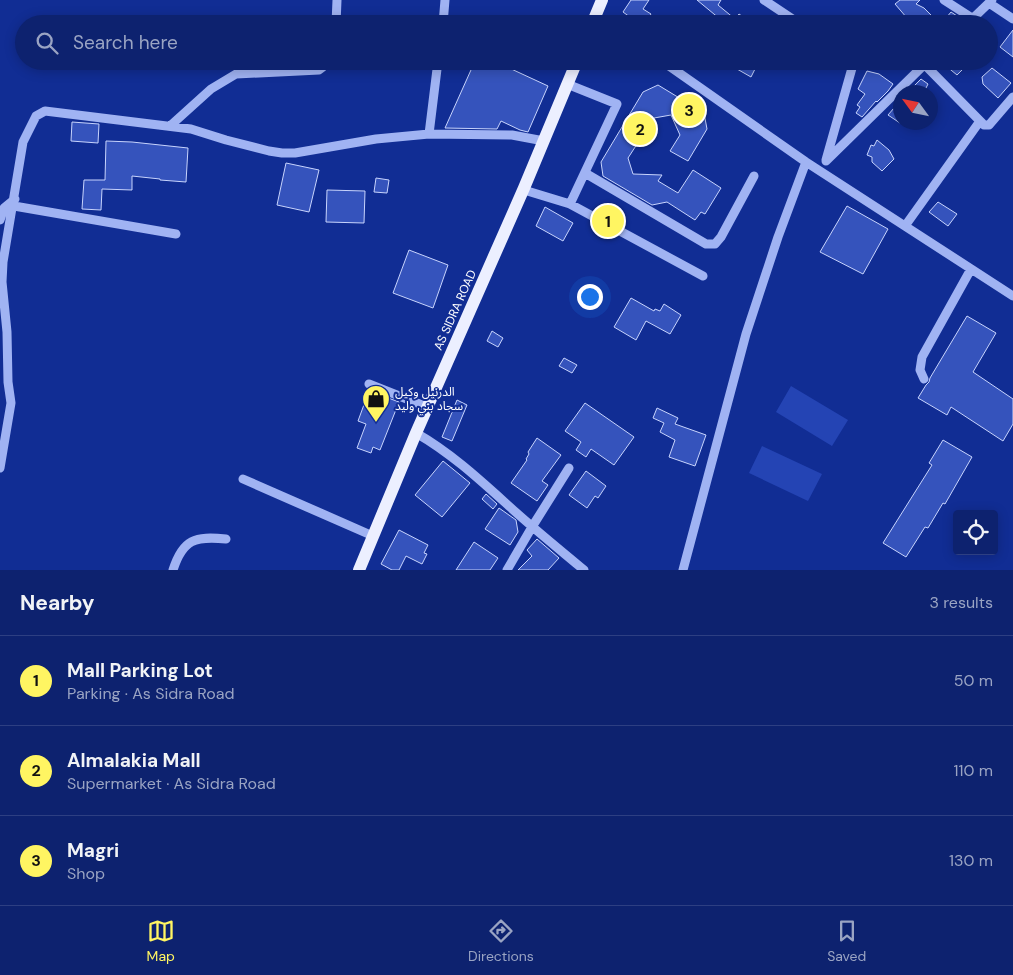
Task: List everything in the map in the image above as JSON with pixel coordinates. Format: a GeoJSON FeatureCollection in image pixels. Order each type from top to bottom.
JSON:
{"type":"FeatureCollection","features":[{"type":"Feature","properties":{"kind":"main road"},"geometry":{"type":"LineString","coordinates":[[598,15],[602,0]]}},
{"type":"Feature","properties":{"kind":"main road","name":"AS SIDRA ROAD"},"geometry":{"type":"LineString","coordinates":[[359,570],[427,407],[524,190],[573,70]]}},
{"type":"Feature","properties":{"kind":"street"},"geometry":{"type":"LineString","coordinates":[[336,15],[337,0]]}},
{"type":"Feature","properties":{"kind":"street"},"geometry":{"type":"LineString","coordinates":[[444,15],[445,0]]}},
{"type":"Feature","properties":{"kind":"street"},"geometry":{"type":"LineString","coordinates":[[764,0],[786,15]]}},
{"type":"Feature","properties":{"kind":"street"},"geometry":{"type":"LineString","coordinates":[[944,0],[962,15]]}},
{"type":"Feature","properties":{"kind":"street"},"geometry":{"type":"LineString","coordinates":[[976,15],[991,2],[1013,19]]}},
{"type":"Feature","properties":{"kind":"street"},"geometry":{"type":"LineString","coordinates":[[170,126],[211,88],[236,74],[319,70]]}},
{"type":"Feature","properties":{"kind":"street"},"geometry":{"type":"LineString","coordinates":[[429,134],[437,70]]}},
{"type":"Feature","properties":{"kind":"street"},"geometry":{"type":"LineString","coordinates":[[675,70],[806,162],[1013,296]]}},
{"type":"Feature","properties":{"kind":"street"},"geometry":{"type":"LineString","coordinates":[[821,171],[826,161],[851,70]]}},
{"type":"Feature","properties":{"kind":"street"},"geometry":{"type":"LineString","coordinates":[[826,161],[920,70]]}},
{"type":"Feature","properties":{"kind":"street"},"geometry":{"type":"LineString","coordinates":[[933,70],[984,124],[989,125],[1013,97]]}},
{"type":"Feature","properties":{"kind":"street"},"geometry":{"type":"LineString","coordinates":[[567,84],[617,104],[570,204]]}},
{"type":"Feature","properties":{"kind":"street"},"geometry":{"type":"LineString","coordinates":[[0,468],[3,423],[11,404],[2,282],[3,262],[23,142],[36,116],[45,111],[170,126],[282,153],[295,153],[376,138],[429,134],[512,135],[544,142]]}},
{"type":"Feature","properties":{"kind":"street"},"geometry":{"type":"LineString","coordinates":[[906,226],[980,121]]}},
{"type":"Feature","properties":{"kind":"street"},"geometry":{"type":"LineString","coordinates":[[683,570],[746,334],[778,237],[806,162]]}},
{"type":"Feature","properties":{"kind":"street"},"geometry":{"type":"LineString","coordinates":[[585,173],[706,244],[715,244],[721,237],[754,176]]}},
{"type":"Feature","properties":{"kind":"street"},"geometry":{"type":"LineString","coordinates":[[524,190],[570,204],[703,276]]}},
{"type":"Feature","properties":{"kind":"street"},"geometry":{"type":"LineString","coordinates":[[0,220],[4,208],[14,202],[176,234]]}},
{"type":"Feature","properties":{"kind":"street"},"geometry":{"type":"LineString","coordinates":[[924,380],[920,370],[922,357],[971,269]]}},
{"type":"Feature","properties":{"kind":"street"},"geometry":{"type":"LineString","coordinates":[[369,384],[427,407]]}},
{"type":"Feature","properties":{"kind":"street"},"geometry":{"type":"LineString","coordinates":[[416,433],[457,459],[532,527],[584,570]]}},
{"type":"Feature","properties":{"kind":"street"},"geometry":{"type":"LineString","coordinates":[[507,570],[569,468]]}},
{"type":"Feature","properties":{"kind":"street"},"geometry":{"type":"LineString","coordinates":[[242,479],[373,536]]}},
{"type":"Feature","properties":{"kind":"street"},"geometry":{"type":"LineString","coordinates":[[173,570],[177,558],[183,549],[196,539],[207,537],[226,539]]}},
{"type":"Feature","properties":{"kind":"shaded area"},"geometry":{"type":"Polygon","coordinates":[[[791,386],[848,420],[832,446],[776,412],[791,386]]]}},
{"type":"Feature","properties":{"kind":"shaded area"},"geometry":{"type":"Polygon","coordinates":[[[762,446],[822,474],[808,501],[749,473],[762,446]]]}},
{"type":"Feature","properties":{"kind":"building"},"geometry":{"type":"Polygon","coordinates":[[[631,0],[649,0],[643,9],[650,15],[627,15],[623,12],[631,0]]]}},
{"type":"Feature","properties":{"kind":"building"},"geometry":{"type":"Polygon","coordinates":[[[697,0],[721,0],[718,5],[730,15],[715,15],[697,0]]]}},
{"type":"Feature","properties":{"kind":"building"},"geometry":{"type":"Polygon","coordinates":[[[900,0],[920,0],[916,4],[924,8],[931,15],[904,15],[895,4],[900,0]]]}},
{"type":"Feature","properties":{"kind":"building"},"geometry":{"type":"Polygon","coordinates":[[[1013,30],[1013,57],[1000,47],[1013,30]]]}},
{"type":"Feature","properties":{"kind":"building"},"geometry":{"type":"Polygon","coordinates":[[[471,70],[513,70],[548,86],[528,132],[501,121],[497,129],[445,128],[471,70]]]}},
{"type":"Feature","properties":{"kind":"building"},"geometry":{"type":"Polygon","coordinates":[[[739,70],[754,70],[751,77],[739,70]]]}},
{"type":"Feature","properties":{"kind":"building"},"geometry":{"type":"Polygon","coordinates":[[[951,70],[962,70],[957,75],[951,70]]]}},
{"type":"Feature","properties":{"kind":"building"},"geometry":{"type":"Polygon","coordinates":[[[990,70],[995,70],[1011,83],[998,98],[983,84],[982,77],[990,70]]]}},
{"type":"Feature","properties":{"kind":"building"},"geometry":{"type":"Polygon","coordinates":[[[867,71],[879,74],[893,84],[862,117],[856,113],[860,107],[857,105],[865,94],[858,89],[867,71]]]}},
{"type":"Feature","properties":{"kind":"building"},"geometry":{"type":"Polygon","coordinates":[[[921,79],[928,84],[928,85],[915,85],[921,79]]]}},
{"type":"Feature","properties":{"kind":"building"},"geometry":{"type":"Polygon","coordinates":[[[658,85],[704,113],[707,129],[688,161],[670,151],[680,135],[671,115],[654,118],[628,158],[633,174],[662,175],[658,181],[678,193],[693,170],[721,188],[705,214],[701,212],[695,220],[667,202],[652,205],[603,176],[601,162],[643,92],[658,85]]]}},
{"type":"Feature","properties":{"kind":"building"},"geometry":{"type":"Polygon","coordinates":[[[893,109],[893,118],[888,115],[893,109]]]}},
{"type":"Feature","properties":{"kind":"building"},"geometry":{"type":"Polygon","coordinates":[[[72,122],[99,124],[98,143],[71,141],[72,122]]]}},
{"type":"Feature","properties":{"kind":"building"},"geometry":{"type":"Polygon","coordinates":[[[877,140],[889,150],[894,159],[882,171],[872,162],[872,157],[867,155],[871,145],[874,146],[877,140]]]}},
{"type":"Feature","properties":{"kind":"building"},"geometry":{"type":"Polygon","coordinates":[[[106,141],[188,148],[186,182],[132,176],[132,190],[102,189],[101,210],[82,209],[84,180],[105,180],[106,141]]]}},
{"type":"Feature","properties":{"kind":"building"},"geometry":{"type":"Polygon","coordinates":[[[286,163],[319,170],[309,212],[277,205],[286,163]]]}},
{"type":"Feature","properties":{"kind":"building"},"geometry":{"type":"Polygon","coordinates":[[[376,178],[389,180],[387,193],[374,192],[376,178]]]}},
{"type":"Feature","properties":{"kind":"building"},"geometry":{"type":"Polygon","coordinates":[[[327,190],[365,191],[364,223],[326,222],[327,190]]]}},
{"type":"Feature","properties":{"kind":"building"},"geometry":{"type":"Polygon","coordinates":[[[938,202],[957,214],[948,226],[929,212],[938,202]]]}},
{"type":"Feature","properties":{"kind":"building"},"geometry":{"type":"Polygon","coordinates":[[[847,206],[888,229],[863,274],[820,252],[847,206]]]}},
{"type":"Feature","properties":{"kind":"building"},"geometry":{"type":"Polygon","coordinates":[[[545,207],[573,223],[563,241],[536,226],[545,207]]]}},
{"type":"Feature","properties":{"kind":"building"},"geometry":{"type":"Polygon","coordinates":[[[409,250],[448,265],[433,308],[393,293],[409,250]]]}},
{"type":"Feature","properties":{"kind":"building"},"geometry":{"type":"Polygon","coordinates":[[[631,298],[654,311],[655,309],[660,311],[664,304],[681,315],[670,334],[646,321],[636,340],[614,327],[631,298]]]}},
{"type":"Feature","properties":{"kind":"building"},"geometry":{"type":"Polygon","coordinates":[[[967,316],[996,333],[973,372],[1013,399],[1013,424],[1003,441],[951,407],[947,415],[918,398],[967,316]]]}},
{"type":"Feature","properties":{"kind":"building"},"geometry":{"type":"Polygon","coordinates":[[[492,331],[503,338],[498,347],[487,341],[492,331]]]}},
{"type":"Feature","properties":{"kind":"building"},"geometry":{"type":"Polygon","coordinates":[[[564,358],[577,365],[572,373],[559,366],[564,358]]]}},
{"type":"Feature","properties":{"kind":"building","name":"الدرنيل وكيل سجاد بني وليد"},"geometry":{"type":"Polygon","coordinates":[[[369,391],[399,402],[380,450],[373,447],[371,453],[357,448],[366,424],[358,421],[369,391]]]}},
{"type":"Feature","properties":{"kind":"building"},"geometry":{"type":"Polygon","coordinates":[[[457,400],[467,405],[452,441],[442,437],[457,400]]]}},
{"type":"Feature","properties":{"kind":"building"},"geometry":{"type":"Polygon","coordinates":[[[585,403],[634,437],[614,465],[591,449],[586,457],[576,450],[581,442],[565,431],[585,403]]]}},
{"type":"Feature","properties":{"kind":"building"},"geometry":{"type":"Polygon","coordinates":[[[657,408],[678,418],[675,424],[706,435],[695,466],[669,457],[675,440],[660,432],[664,423],[653,418],[657,408]]]}},
{"type":"Feature","properties":{"kind":"building"},"geometry":{"type":"Polygon","coordinates":[[[537,438],[561,455],[542,481],[548,485],[537,501],[511,483],[527,460],[528,452],[537,438]]]}},
{"type":"Feature","properties":{"kind":"building"},"geometry":{"type":"Polygon","coordinates":[[[943,440],[972,457],[945,504],[943,503],[928,528],[925,527],[906,557],[883,543],[932,465],[929,463],[943,440]]]}},
{"type":"Feature","properties":{"kind":"building"},"geometry":{"type":"Polygon","coordinates":[[[443,461],[470,483],[442,517],[415,495],[443,461]]]}},
{"type":"Feature","properties":{"kind":"building"},"geometry":{"type":"Polygon","coordinates":[[[586,471],[606,486],[598,498],[595,496],[587,508],[569,495],[586,471]]]}},
{"type":"Feature","properties":{"kind":"building"},"geometry":{"type":"Polygon","coordinates":[[[486,494],[497,504],[493,509],[482,499],[486,494]]]}},
{"type":"Feature","properties":{"kind":"building"},"geometry":{"type":"Polygon","coordinates":[[[499,508],[516,520],[518,532],[510,545],[485,529],[499,508]]]}},
{"type":"Feature","properties":{"kind":"building"},"geometry":{"type":"Polygon","coordinates":[[[399,530],[428,545],[424,553],[427,554],[422,564],[406,556],[399,570],[392,570],[381,564],[399,530]]]}},
{"type":"Feature","properties":{"kind":"building"},"geometry":{"type":"Polygon","coordinates":[[[537,539],[559,558],[548,570],[518,570],[532,556],[527,550],[537,539]]]}},
{"type":"Feature","properties":{"kind":"building"},"geometry":{"type":"Polygon","coordinates":[[[474,542],[498,558],[490,570],[456,570],[474,542]]]}},
{"type":"Feature","properties":{"kind":"place","name":"Magri"},"geometry":{"type":"Point","coordinates":[689,110]}},
{"type":"Feature","properties":{"kind":"place","name":"Almalakia Mall"},"geometry":{"type":"Point","coordinates":[640,129]}},
{"type":"Feature","properties":{"kind":"place","name":"Mall Parking Lot"},"geometry":{"type":"Point","coordinates":[608,221]}},
{"type":"Feature","properties":{"kind":"place","name":"الدرنيل وكيل سجاد بني وليد"},"geometry":{"type":"Point","coordinates":[376,423]}}]}
